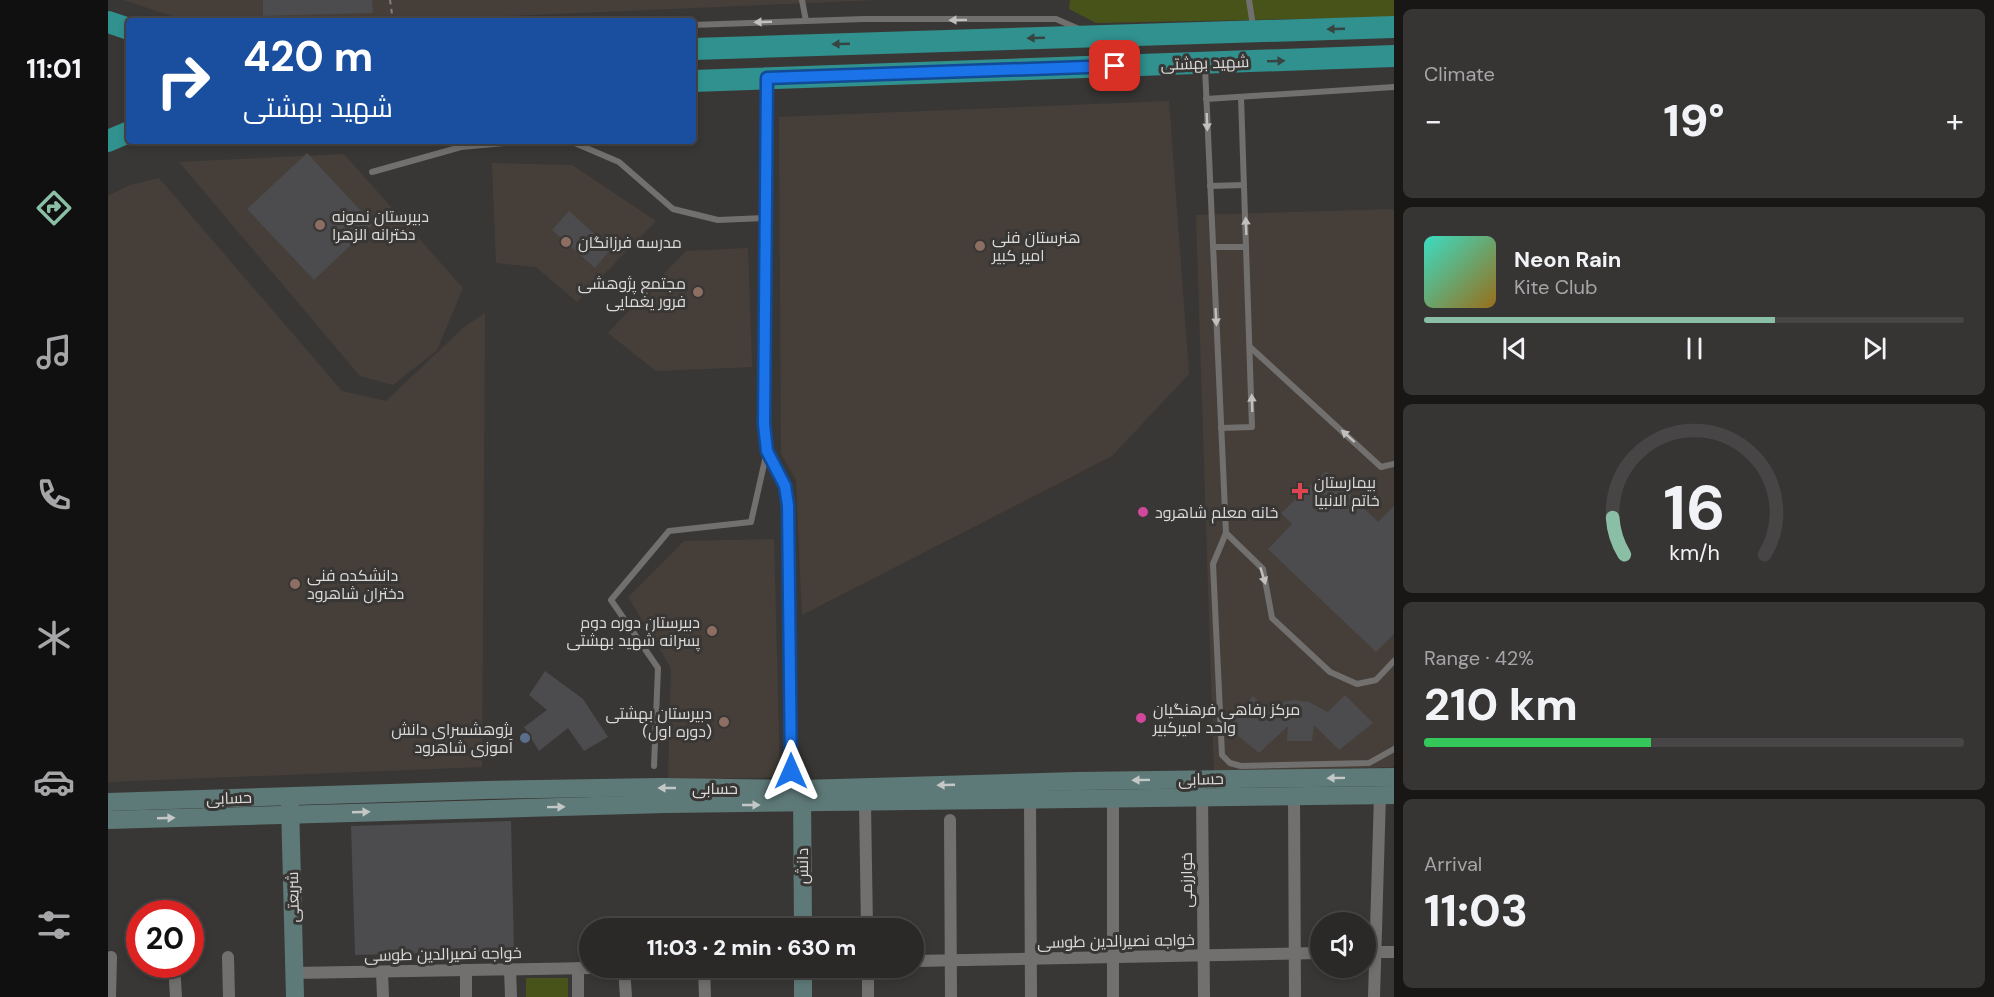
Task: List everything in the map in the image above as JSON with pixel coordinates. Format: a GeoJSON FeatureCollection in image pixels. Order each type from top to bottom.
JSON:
{"type":"FeatureCollection","features":[{"type":"Feature","properties":{"kind":"highway"},"geometry":{"type":"LineString","coordinates":[[108,22],[126,27]]}},
{"type":"Feature","properties":{"kind":"highway","name":"شهید بهشتی"},"geometry":{"type":"LineString","coordinates":[[696,49],[1394,27]]}},
{"type":"Feature","properties":{"kind":"highway","name":"شهید بهشتی"},"geometry":{"type":"LineString","coordinates":[[696,81],[1394,56]]}},
{"type":"Feature","properties":{"kind":"highway"},"geometry":{"type":"LineString","coordinates":[[108,141],[126,133]]}},
{"type":"Feature","properties":{"kind":"main road","name":"حسابی"},"geometry":{"type":"LineString","coordinates":[[108,820],[802,797],[1202,779],[1394,777]]}},
{"type":"Feature","properties":{"kind":"main road","name":"حسابی"},"geometry":{"type":"LineString","coordinates":[[108,802],[653,788],[864,803],[1113,801],[1387,795]]}},
{"type":"Feature","properties":{"kind":"main road","name":"شریعتی"},"geometry":{"type":"LineString","coordinates":[[290,796],[295,997]]}},
{"type":"Feature","properties":{"kind":"main road","name":"دانش"},"geometry":{"type":"LineString","coordinates":[[802,797],[803,918]]}},
{"type":"Feature","properties":{"kind":"main road"},"geometry":{"type":"LineString","coordinates":[[803,978],[803,997]]}},
{"type":"Feature","properties":{"kind":"street","name":"خوارزمی"},"geometry":{"type":"LineString","coordinates":[[1202,779],[1204,997]]}},
{"type":"Feature","properties":{"kind":"street"},"geometry":{"type":"LineString","coordinates":[[1374,912],[1387,795]]}},
{"type":"Feature","properties":{"kind":"street"},"geometry":{"type":"LineString","coordinates":[[1294,796],[1295,997]]}},
{"type":"Feature","properties":{"kind":"street"},"geometry":{"type":"LineString","coordinates":[[1030,801],[1031,997]]}},
{"type":"Feature","properties":{"kind":"street"},"geometry":{"type":"LineString","coordinates":[[1113,801],[1113,997]]}},
{"type":"Feature","properties":{"kind":"street"},"geometry":{"type":"LineString","coordinates":[[864,803],[867,918]]}},
{"type":"Feature","properties":{"kind":"street"},"geometry":{"type":"LineString","coordinates":[[950,820],[951,997]]}},
{"type":"Feature","properties":{"kind":"street"},"geometry":{"type":"LineString","coordinates":[[1376,952],[1394,952]]}},
{"type":"Feature","properties":{"kind":"street","name":"خواجه نصیرالدین طوسی"},"geometry":{"type":"LineString","coordinates":[[924,961],[1310,953]]}},
{"type":"Feature","properties":{"kind":"street"},"geometry":{"type":"LineString","coordinates":[[110,997],[111,957]]}},
{"type":"Feature","properties":{"kind":"street"},"geometry":{"type":"LineString","coordinates":[[228,957],[229,997]]}},
{"type":"Feature","properties":{"kind":"street"},"geometry":{"type":"LineString","coordinates":[[578,968],[578,997]]}},
{"type":"Feature","properties":{"kind":"street","name":"خواجه نصیرالدین طوسی"},"geometry":{"type":"LineString","coordinates":[[294,973],[578,968]]}},
{"type":"Feature","properties":{"kind":"street"},"geometry":{"type":"LineString","coordinates":[[510,969],[511,997]]}},
{"type":"Feature","properties":{"kind":"street"},"geometry":{"type":"LineString","coordinates":[[466,970],[466,997]]}},
{"type":"Feature","properties":{"kind":"street"},"geometry":{"type":"LineString","coordinates":[[382,972],[383,997]]}},
{"type":"Feature","properties":{"kind":"street"},"geometry":{"type":"LineString","coordinates":[[175,978],[176,997]]}},
{"type":"Feature","properties":{"kind":"street"},"geometry":{"type":"LineString","coordinates":[[625,978],[626,997]]}},
{"type":"Feature","properties":{"kind":"street"},"geometry":{"type":"LineString","coordinates":[[704,978],[705,997]]}},
{"type":"Feature","properties":{"kind":"street"},"geometry":{"type":"LineString","coordinates":[[868,978],[868,997]]}},
{"type":"Feature","properties":{"kind":"street"},"geometry":{"type":"LineString","coordinates":[[1372,978],[1374,997]]}},
{"type":"Feature","properties":{"kind":"lane"},"geometry":{"type":"LineString","coordinates":[[802,0],[806,21]]}},
{"type":"Feature","properties":{"kind":"lane"},"geometry":{"type":"LineString","coordinates":[[1249,0],[1254,31]]}},
{"type":"Feature","properties":{"kind":"lane"},"geometry":{"type":"LineString","coordinates":[[696,25],[806,21],[1056,19],[1096,36]]}},
{"type":"Feature","properties":{"kind":"lane"},"geometry":{"type":"LineString","coordinates":[[1205,64],[1226,533],[1213,564],[1222,755],[1230,763],[1240,766],[1369,763],[1394,750]]}},
{"type":"Feature","properties":{"kind":"lane"},"geometry":{"type":"LineString","coordinates":[[654,766],[658,668],[611,600],[669,531],[751,522],[767,451],[764,424],[764,218],[767,78]]}},
{"type":"Feature","properties":{"kind":"lane"},"geometry":{"type":"LineString","coordinates":[[1206,99],[1394,87]]}},
{"type":"Feature","properties":{"kind":"lane"},"geometry":{"type":"LineString","coordinates":[[1221,428],[1252,427],[1241,97]]}},
{"type":"Feature","properties":{"kind":"lane"},"geometry":{"type":"LineString","coordinates":[[372,172],[461,147],[494,144]]}},
{"type":"Feature","properties":{"kind":"lane"},"geometry":{"type":"LineString","coordinates":[[577,144],[620,162],[673,209],[717,220],[764,218]]}},
{"type":"Feature","properties":{"kind":"lane"},"geometry":{"type":"LineString","coordinates":[[1209,186],[1244,184]]}},
{"type":"Feature","properties":{"kind":"lane"},"geometry":{"type":"LineString","coordinates":[[1213,247],[1246,247]]}},
{"type":"Feature","properties":{"kind":"lane"},"geometry":{"type":"LineString","coordinates":[[1250,347],[1381,467],[1394,464]]}},
{"type":"Feature","properties":{"kind":"lane"},"geometry":{"type":"LineString","coordinates":[[767,451],[785,486],[788,505],[791,771]]}},
{"type":"Feature","properties":{"kind":"lane"},"geometry":{"type":"LineString","coordinates":[[1226,533],[1263,569],[1272,618],[1330,672],[1357,684],[1376,680],[1394,661]]}},
{"type":"Feature","properties":{"kind":"path"},"geometry":{"type":"LineString","coordinates":[[390,0],[393,18]]}},
{"type":"Feature","properties":{"kind":"shaded area"},"geometry":{"type":"Polygon","coordinates":[[[124,0],[878,0],[461,18],[177,18],[124,0]]]}},
{"type":"Feature","properties":{"kind":"shaded area","name":"هنرستان فنی امیر کبیر"},"geometry":{"type":"Polygon","coordinates":[[[1169,101],[1189,374],[1112,456],[802,615],[796,480],[781,454],[779,117],[1169,101]]]}},
{"type":"Feature","properties":{"kind":"shaded area","name":"دبیرستان نمونه دخترانه الزهرا"},"geometry":{"type":"Polygon","coordinates":[[[344,154],[463,288],[437,350],[393,385],[360,376],[179,162],[344,154]]]}},
{"type":"Feature","properties":{"kind":"shaded area","name":"مدرسه فرزانگان"},"geometry":{"type":"Polygon","coordinates":[[[492,163],[572,165],[656,221],[577,302],[536,267],[496,263],[492,163]]]}},
{"type":"Feature","properties":{"kind":"shaded area","name":"دانشکده فنی دختران شاهرود"},"geometry":{"type":"Polygon","coordinates":[[[159,178],[342,391],[386,401],[464,327],[485,313],[482,767],[108,782],[108,196],[130,185],[159,178]]]}},
{"type":"Feature","properties":{"kind":"shaded area","name":"بیمارستان خاتم الانبیا"},"geometry":{"type":"Polygon","coordinates":[[[1394,209],[1394,767],[1214,772],[1196,215],[1394,209]]]}},
{"type":"Feature","properties":{"kind":"shaded area","name":"مجتمع پژوهشی فرور یغمایی"},"geometry":{"type":"Polygon","coordinates":[[[748,248],[752,367],[656,371],[608,333],[686,251],[748,248]]]}},
{"type":"Feature","properties":{"kind":"shaded area"},"geometry":{"type":"Polygon","coordinates":[[[774,539],[780,777],[668,780],[671,668],[628,597],[684,541],[774,539]]]}},
{"type":"Feature","properties":{"kind":"green space"},"geometry":{"type":"Polygon","coordinates":[[[1070,0],[1394,0],[1394,17],[1096,23],[1069,9],[1070,0]]]}},
{"type":"Feature","properties":{"kind":"green space"},"geometry":{"type":"Polygon","coordinates":[[[526,978],[568,978],[568,997],[526,997],[526,978]]]}},
{"type":"Feature","properties":{"kind":"building"},"geometry":{"type":"Polygon","coordinates":[[[263,0],[372,0],[373,13],[263,16],[263,0]]]}},
{"type":"Feature","properties":{"kind":"building"},"geometry":{"type":"Polygon","coordinates":[[[307,153],[373,224],[314,280],[247,209],[307,153]]]}},
{"type":"Feature","properties":{"kind":"building"},"geometry":{"type":"Polygon","coordinates":[[[569,211],[611,249],[595,268],[552,230],[569,211]]]}},
{"type":"Feature","properties":{"kind":"building"},"geometry":{"type":"Polygon","coordinates":[[[1326,471],[1378,522],[1394,506],[1394,634],[1376,652],[1268,549],[1292,524],[1281,513],[1326,471]]]}},
{"type":"Feature","properties":{"kind":"building"},"geometry":{"type":"Polygon","coordinates":[[[545,671],[583,699],[608,737],[584,751],[568,728],[539,751],[524,727],[547,710],[529,695],[545,671]]]}},
{"type":"Feature","properties":{"kind":"building"},"geometry":{"type":"Polygon","coordinates":[[[1345,695],[1373,723],[1339,750],[1314,725],[1312,741],[1287,741],[1288,726],[1259,753],[1226,726],[1253,696],[1269,712],[1278,703],[1294,700],[1309,702],[1328,712],[1345,695]]]}},
{"type":"Feature","properties":{"kind":"building"},"geometry":{"type":"Polygon","coordinates":[[[511,821],[514,951],[355,955],[351,826],[511,821]]]}},
{"type":"Feature","properties":{"kind":"place","name":"دبیرستان نمونه دخترانه الزهرا"},"geometry":{"type":"Point","coordinates":[320,225]}},
{"type":"Feature","properties":{"kind":"place","name":"مدرسه فرزانگان"},"geometry":{"type":"Point","coordinates":[566,242]}},
{"type":"Feature","properties":{"kind":"place","name":"هنرستان فنی امیر کبیر"},"geometry":{"type":"Point","coordinates":[980,246]}},
{"type":"Feature","properties":{"kind":"place","name":"مجتمع پژوهشی فرور یغمایی"},"geometry":{"type":"Point","coordinates":[698,292]}},
{"type":"Feature","properties":{"kind":"place","name":"بیمارستان خاتم الانبیا"},"geometry":{"type":"Point","coordinates":[1300,491]}},
{"type":"Feature","properties":{"kind":"place","name":"خانه معلم شاهرود"},"geometry":{"type":"Point","coordinates":[1143,512]}},
{"type":"Feature","properties":{"kind":"place","name":"دانشکده فنی دختران شاهرود"},"geometry":{"type":"Point","coordinates":[295,584]}},
{"type":"Feature","properties":{"kind":"place","name":"دبیرستان دوره دوم پسرانه شهید بهشتی"},"geometry":{"type":"Point","coordinates":[712,631]}},
{"type":"Feature","properties":{"kind":"place","name":"مرکز رفاهی فرهنگیان واحد امیرکبیر"},"geometry":{"type":"Point","coordinates":[1141,718]}},
{"type":"Feature","properties":{"kind":"place","name":"دبیرستان بهشتی (دوره اول)"},"geometry":{"type":"Point","coordinates":[724,722]}},
{"type":"Feature","properties":{"kind":"place","name":"پژوهشسرای دانش آموزی شاهرود"},"geometry":{"type":"Point","coordinates":[525,738]}},
{"type":"Feature","properties":{"kind":"route"},"geometry":{"type":"LineString","coordinates":[[791,771],[788,505],[785,486],[767,451],[764,424],[767,78],[1115,66]]}}]}
